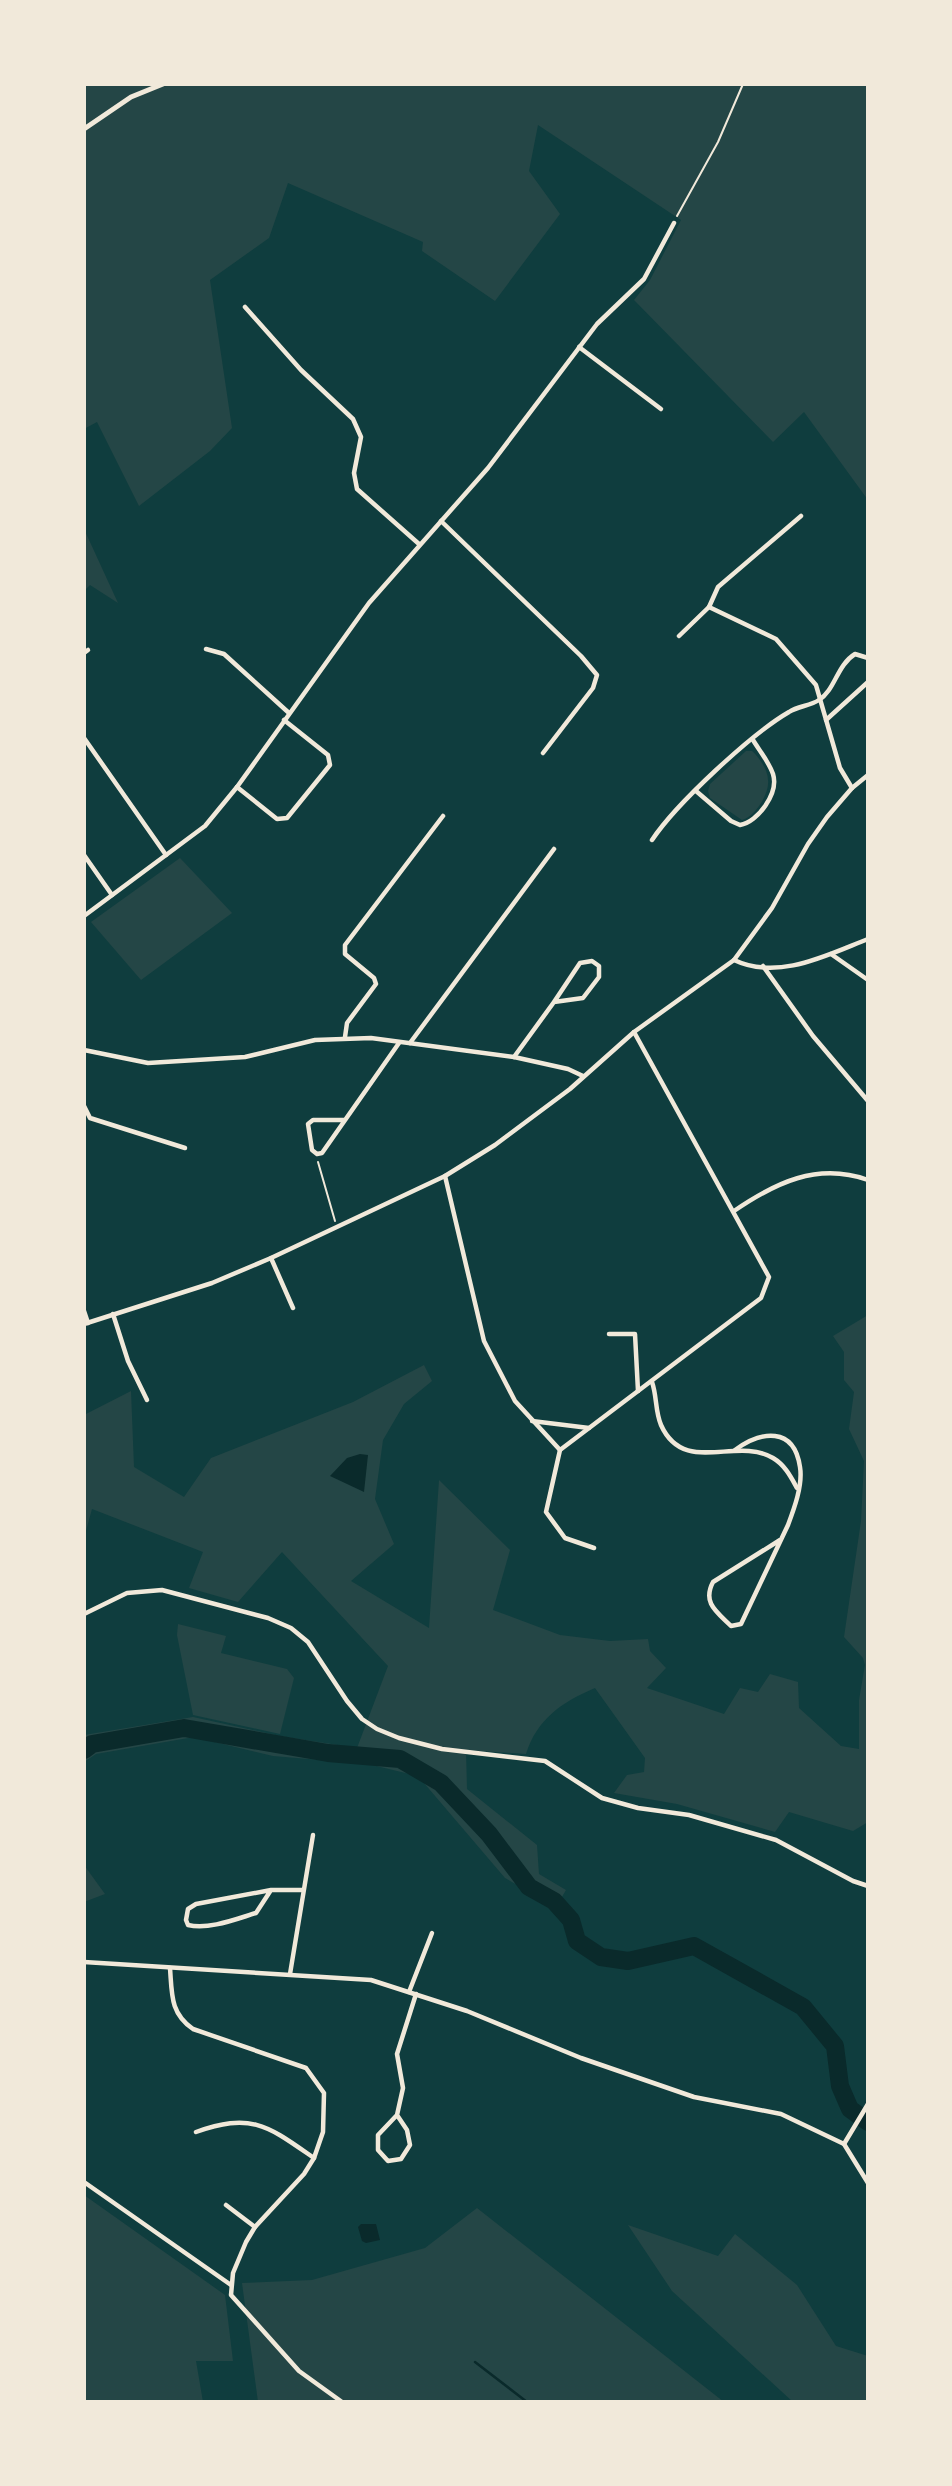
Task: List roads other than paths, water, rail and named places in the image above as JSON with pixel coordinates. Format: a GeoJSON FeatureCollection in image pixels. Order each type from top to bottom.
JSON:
{"type":"FeatureCollection","features":[{"type":"Feature","properties":{"kind":"street"},"geometry":{"type":"LineString","coordinates":[[84,130],[131,97],[163,84]]}},
{"type":"Feature","properties":{"kind":"street"},"geometry":{"type":"LineString","coordinates":[[84,916],[205,826],[237,787],[369,603],[418,544],[488,468],[597,324],[643,279],[674,223]]}},
{"type":"Feature","properties":{"kind":"street"},"geometry":{"type":"LineString","coordinates":[[245,307],[301,370],[353,419],[361,437],[354,473],[357,489],[418,544]]}},
{"type":"Feature","properties":{"kind":"street"},"geometry":{"type":"LineString","coordinates":[[579,347],[660,409]]}},
{"type":"Feature","properties":{"kind":"street"},"geometry":{"type":"LineString","coordinates":[[679,636],[709,607],[718,587],[801,516]]}},
{"type":"Feature","properties":{"kind":"street"},"geometry":{"type":"LineString","coordinates":[[441,521],[582,656],[597,675],[593,688],[542,753]]}},
{"type":"Feature","properties":{"kind":"street"},"geometry":{"type":"LineString","coordinates":[[709,607],[776,639],[816,685],[840,768],[852,788]]}},
{"type":"Feature","properties":{"kind":"street"},"geometry":{"type":"LineString","coordinates":[[206,649],[224,654],[289,713]]}},
{"type":"Feature","properties":{"kind":"street"},"geometry":{"type":"LineString","coordinates":[[652,841],[664,822],[753,740],[790,711],[820,700],[847,659],[855,654],[868,658]]}},
{"type":"Feature","properties":{"kind":"street"},"geometry":{"type":"LineString","coordinates":[[825,721],[868,682]]}},
{"type":"Feature","properties":{"kind":"street"},"geometry":{"type":"LineString","coordinates":[[237,787],[277,819],[287,818],[330,765],[328,755],[284,720]]}},
{"type":"Feature","properties":{"kind":"street"},"geometry":{"type":"LineString","coordinates":[[84,738],[166,855]]}},
{"type":"Feature","properties":{"kind":"street"},"geometry":{"type":"LineString","coordinates":[[696,791],[731,821],[740,825],[757,818],[771,792],[774,775],[753,740]]}},
{"type":"Feature","properties":{"kind":"street"},"geometry":{"type":"LineString","coordinates":[[84,1311],[86,1324],[212,1283],[445,1176],[523,1125],[634,1032],[734,960],[772,908],[808,844],[852,788],[868,775]]}},
{"type":"Feature","properties":{"kind":"street"},"geometry":{"type":"LineString","coordinates":[[345,1037],[347,1023],[376,984],[374,978],[345,954],[345,945],[443,816]]}},
{"type":"Feature","properties":{"kind":"street"},"geometry":{"type":"LineString","coordinates":[[409,1044],[554,849]]}},
{"type":"Feature","properties":{"kind":"street"},"geometry":{"type":"LineString","coordinates":[[84,855],[112,895]]}},
{"type":"Feature","properties":{"kind":"street"},"geometry":{"type":"LineString","coordinates":[[734,960],[747,966],[806,964],[868,939]]}},
{"type":"Feature","properties":{"kind":"street"},"geometry":{"type":"LineString","coordinates":[[830,954],[868,980]]}},
{"type":"Feature","properties":{"kind":"street"},"geometry":{"type":"LineString","coordinates":[[514,1058],[580,963],[592,961],[599,966],[599,977],[583,998],[554,1002]]}},
{"type":"Feature","properties":{"kind":"street"},"geometry":{"type":"LineString","coordinates":[[763,966],[813,1036],[868,1101]]}},
{"type":"Feature","properties":{"kind":"street"},"geometry":{"type":"LineString","coordinates":[[594,1548],[565,1538],[546,1512],[560,1450],[761,1297],[769,1277],[634,1032]]}},
{"type":"Feature","properties":{"kind":"street"},"geometry":{"type":"LineString","coordinates":[[84,1050],[148,1063],[245,1057],[315,1040],[345,1037],[514,1058],[568,1069],[583,1076]]}},
{"type":"Feature","properties":{"kind":"street"},"geometry":{"type":"LineString","coordinates":[[344,1120],[313,1120],[308,1124],[312,1150],[317,1154],[323,1153],[399,1042]]}},
{"type":"Feature","properties":{"kind":"street"},"geometry":{"type":"LineString","coordinates":[[84,1107],[90,1118],[185,1148]]}},
{"type":"Feature","properties":{"kind":"street"},"geometry":{"type":"LineString","coordinates":[[734,1211],[794,1177],[820,1173],[846,1174],[868,1180]]}},
{"type":"Feature","properties":{"kind":"street"},"geometry":{"type":"LineString","coordinates":[[445,1176],[484,1341],[515,1401],[560,1450]]}},
{"type":"Feature","properties":{"kind":"street"},"geometry":{"type":"LineString","coordinates":[[271,1258],[293,1308]]}},
{"type":"Feature","properties":{"kind":"street"},"geometry":{"type":"LineString","coordinates":[[113,1314],[128,1361],[147,1400]]}},
{"type":"Feature","properties":{"kind":"street"},"geometry":{"type":"LineString","coordinates":[[609,1334],[635,1334],[638,1391]]}},
{"type":"Feature","properties":{"kind":"street"},"geometry":{"type":"LineString","coordinates":[[652,1382],[661,1426],[681,1448],[707,1455],[735,1450],[757,1452],[773,1458],[785,1468],[798,1489]]}},
{"type":"Feature","properties":{"kind":"street"},"geometry":{"type":"LineString","coordinates":[[531,1421],[590,1428]]}},
{"type":"Feature","properties":{"kind":"street"},"geometry":{"type":"LineString","coordinates":[[735,1450],[752,1437],[765,1434],[779,1436],[797,1455],[800,1468],[794,1510],[741,1624],[731,1626],[709,1604],[708,1593],[713,1582],[780,1540]]}},
{"type":"Feature","properties":{"kind":"street"},"geometry":{"type":"LineString","coordinates":[[84,1614],[127,1592],[162,1590],[268,1618],[290,1628],[308,1643],[362,1719],[399,1738],[442,1749],[545,1761],[602,1798],[638,1808],[689,1815],[776,1840],[853,1881],[868,1886]]}},
{"type":"Feature","properties":{"kind":"street"},"geometry":{"type":"LineString","coordinates":[[290,1974],[313,1835]]}},
{"type":"Feature","properties":{"kind":"street"},"geometry":{"type":"LineString","coordinates":[[271,1890],[256,1913],[199,1927],[188,1925],[186,1920],[188,1909],[196,1904],[271,1890],[303,1890]]}},
{"type":"Feature","properties":{"kind":"street"},"geometry":{"type":"LineString","coordinates":[[397,2115],[407,2130],[410,2145],[401,2159],[388,2161],[378,2150],[378,2135],[397,2115],[403,2088],[397,2054],[432,1933]]}},
{"type":"Feature","properties":{"kind":"street"},"geometry":{"type":"LineString","coordinates":[[84,1962],[371,1980],[694,2097],[781,2114],[844,2144],[868,2183]]}},
{"type":"Feature","properties":{"kind":"street"},"geometry":{"type":"LineString","coordinates":[[170,1968],[173,2008],[180,2020],[193,2029],[306,2068],[318,2081],[324,2093],[323,2132],[314,2158],[293,2188],[255,2227],[246,2242],[231,2285],[231,2295],[299,2371],[342,2402]]}},
{"type":"Feature","properties":{"kind":"street"},"geometry":{"type":"LineString","coordinates":[[844,2144],[868,2104]]}},
{"type":"Feature","properties":{"kind":"street"},"geometry":{"type":"LineString","coordinates":[[196,2132],[222,2123],[248,2121],[279,2133],[314,2158]]}},
{"type":"Feature","properties":{"kind":"street"},"geometry":{"type":"LineString","coordinates":[[84,2182],[231,2285]]}},
{"type":"Feature","properties":{"kind":"street"},"geometry":{"type":"LineString","coordinates":[[226,2204],[255,2227]]}},
{"type":"Feature","properties":{"kind":"waterway"},"geometry":{"type":"LineString","coordinates":[[84,1750],[92,1744],[184,1728],[328,1753],[400,1759],[441,1783],[489,1834],[529,1887],[554,1901],[571,1920],[577,1941],[601,1957],[628,1961],[694,1946],[803,2007],[835,2046],[840,2086],[850,2109],[868,2122]]}},
{"type":"Feature","properties":{"kind":"waterway"},"geometry":{"type":"LineString","coordinates":[[475,2362],[527,2402]]}}]}
